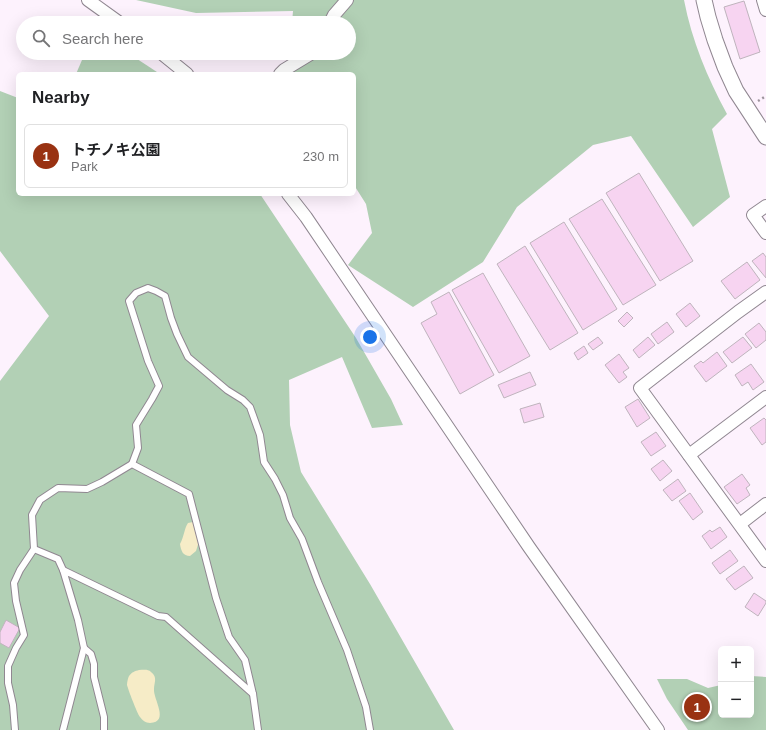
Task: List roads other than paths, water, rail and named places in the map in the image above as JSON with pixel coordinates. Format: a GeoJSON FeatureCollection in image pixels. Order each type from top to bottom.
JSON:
{"type":"FeatureCollection","features":[{"type":"Feature","properties":{"kind":"street"},"geometry":{"type":"LineString","coordinates":[[88,0],[110,16]]}},
{"type":"Feature","properties":{"kind":"street"},"geometry":{"type":"LineString","coordinates":[[334,16],[347,0]]}},
{"type":"Feature","properties":{"kind":"street"},"geometry":{"type":"LineString","coordinates":[[704,0],[713,34],[725,67],[736,91],[766,137]]}},
{"type":"Feature","properties":{"kind":"street"},"geometry":{"type":"LineString","coordinates":[[763,0],[766,10]]}},
{"type":"Feature","properties":{"kind":"street"},"geometry":{"type":"LineString","coordinates":[[170,60],[185,72]]}},
{"type":"Feature","properties":{"kind":"street"},"geometry":{"type":"LineString","coordinates":[[282,72],[300,60]]}},
{"type":"Feature","properties":{"kind":"street"},"geometry":{"type":"LineString","coordinates":[[290,196],[311,224],[529,547],[658,730]]}},
{"type":"Feature","properties":{"kind":"street"},"geometry":{"type":"LineString","coordinates":[[766,206],[753,215],[766,233]]}},
{"type":"Feature","properties":{"kind":"street"},"geometry":{"type":"LineString","coordinates":[[766,292],[640,388],[766,561]]}},
{"type":"Feature","properties":{"kind":"street"},"geometry":{"type":"LineString","coordinates":[[689,455],[766,397]]}},
{"type":"Feature","properties":{"kind":"street"},"geometry":{"type":"LineString","coordinates":[[740,524],[766,504]]}},
{"type":"Feature","properties":{"kind":"lane"},"geometry":{"type":"LineString","coordinates":[[15,730],[14,705],[8,683],[8,666],[24,635],[16,601],[14,583],[20,570],[34,549],[32,515],[40,500],[58,488],[87,489],[132,464],[138,448],[136,425],[158,386],[148,361],[129,301],[136,293],[148,288],[166,296],[171,318],[188,357],[227,390],[243,400],[250,407],[260,434],[264,462],[283,495],[290,518],[302,539],[318,582],[347,650],[366,707],[370,730]]}},
{"type":"Feature","properties":{"kind":"lane"},"geometry":{"type":"LineString","coordinates":[[132,464],[190,494],[216,598],[229,637],[245,660],[253,694],[258,730]]}},
{"type":"Feature","properties":{"kind":"lane"},"geometry":{"type":"LineString","coordinates":[[34,549],[58,560],[63,570],[78,620],[84,648],[63,730]]}},
{"type":"Feature","properties":{"kind":"lane"},"geometry":{"type":"LineString","coordinates":[[63,570],[158,616],[166,617],[253,694]]}},
{"type":"Feature","properties":{"kind":"lane"},"geometry":{"type":"LineString","coordinates":[[84,648],[91,654],[94,664],[94,677],[104,717],[104,730]]}},
{"type":"Feature","properties":{"kind":"place","name":"トチノキ公園"},"geometry":{"type":"Point","coordinates":[697,707]}}]}
